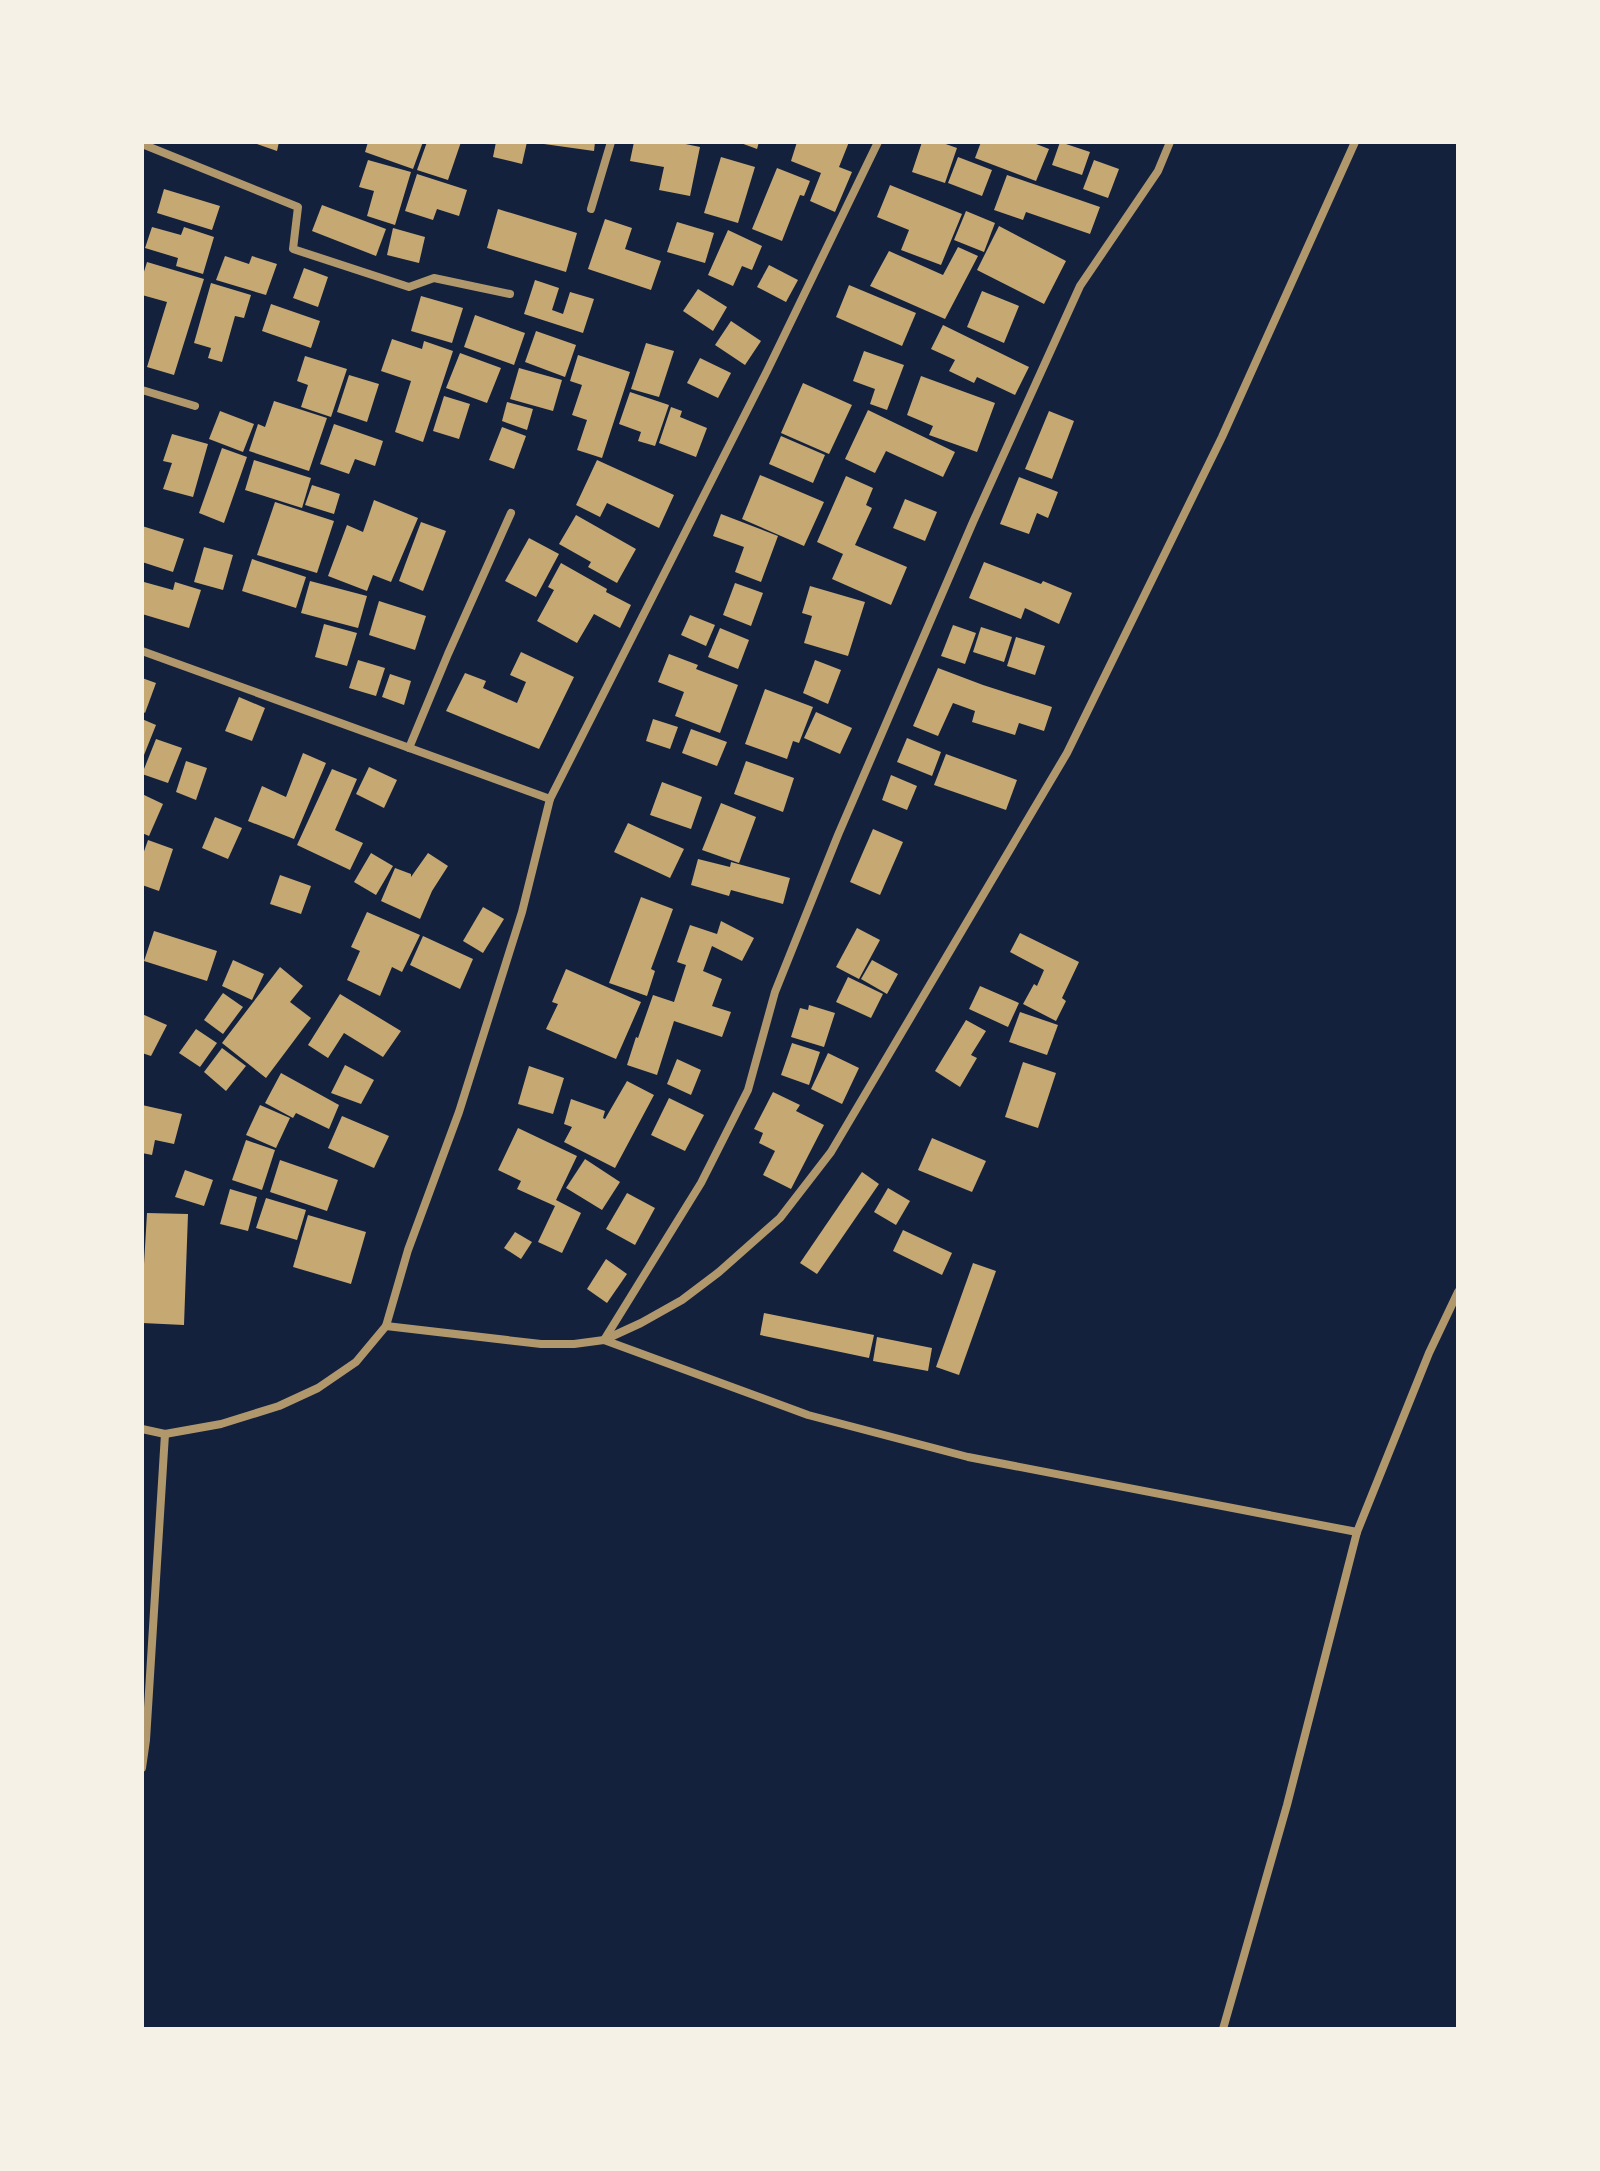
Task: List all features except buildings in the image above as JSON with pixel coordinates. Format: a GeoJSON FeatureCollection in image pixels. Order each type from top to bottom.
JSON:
{"type":"FeatureCollection","features":[{"type":"Feature","properties":{"kind":"street"},"geometry":{"type":"LineString","coordinates":[[591,209],[611,142]]}},
{"type":"Feature","properties":{"kind":"street"},"geometry":{"type":"LineString","coordinates":[[142,1429],[165,1434],[221,1424],[279,1406],[318,1388],[356,1362],[386,1326],[408,1250],[459,1112],[522,912],[550,799],[767,371],[878,142]]}},
{"type":"Feature","properties":{"kind":"street"},"geometry":{"type":"LineString","coordinates":[[604,1340],[701,1183],[748,1090],[775,992],[844,821],[973,522],[1080,286],[1158,171],[1170,142]]}},
{"type":"Feature","properties":{"kind":"street"},"geometry":{"type":"LineString","coordinates":[[386,1326],[541,1344],[604,1340],[682,1300],[780,1218],[831,1152],[1067,753],[1222,437],[1355,142]]}},
{"type":"Feature","properties":{"kind":"street"},"geometry":{"type":"LineString","coordinates":[[142,144],[298,207],[293,249],[409,287],[434,278],[510,294]]}},
{"type":"Feature","properties":{"kind":"street"},"geometry":{"type":"LineString","coordinates":[[142,390],[195,406]]}},
{"type":"Feature","properties":{"kind":"street"},"geometry":{"type":"LineString","coordinates":[[409,748],[511,513]]}},
{"type":"Feature","properties":{"kind":"street"},"geometry":{"type":"LineString","coordinates":[[142,651],[550,799]]}},
{"type":"Feature","properties":{"kind":"street"},"geometry":{"type":"LineString","coordinates":[[1223,2029],[1287,1805],[1357,1532],[1429,1353],[1458,1292]]}},
{"type":"Feature","properties":{"kind":"street"},"geometry":{"type":"LineString","coordinates":[[604,1340],[808,1415],[968,1457],[1357,1532]]}},
{"type":"Feature","properties":{"kind":"street"},"geometry":{"type":"LineString","coordinates":[[142,1768],[165,1434]]}}]}
